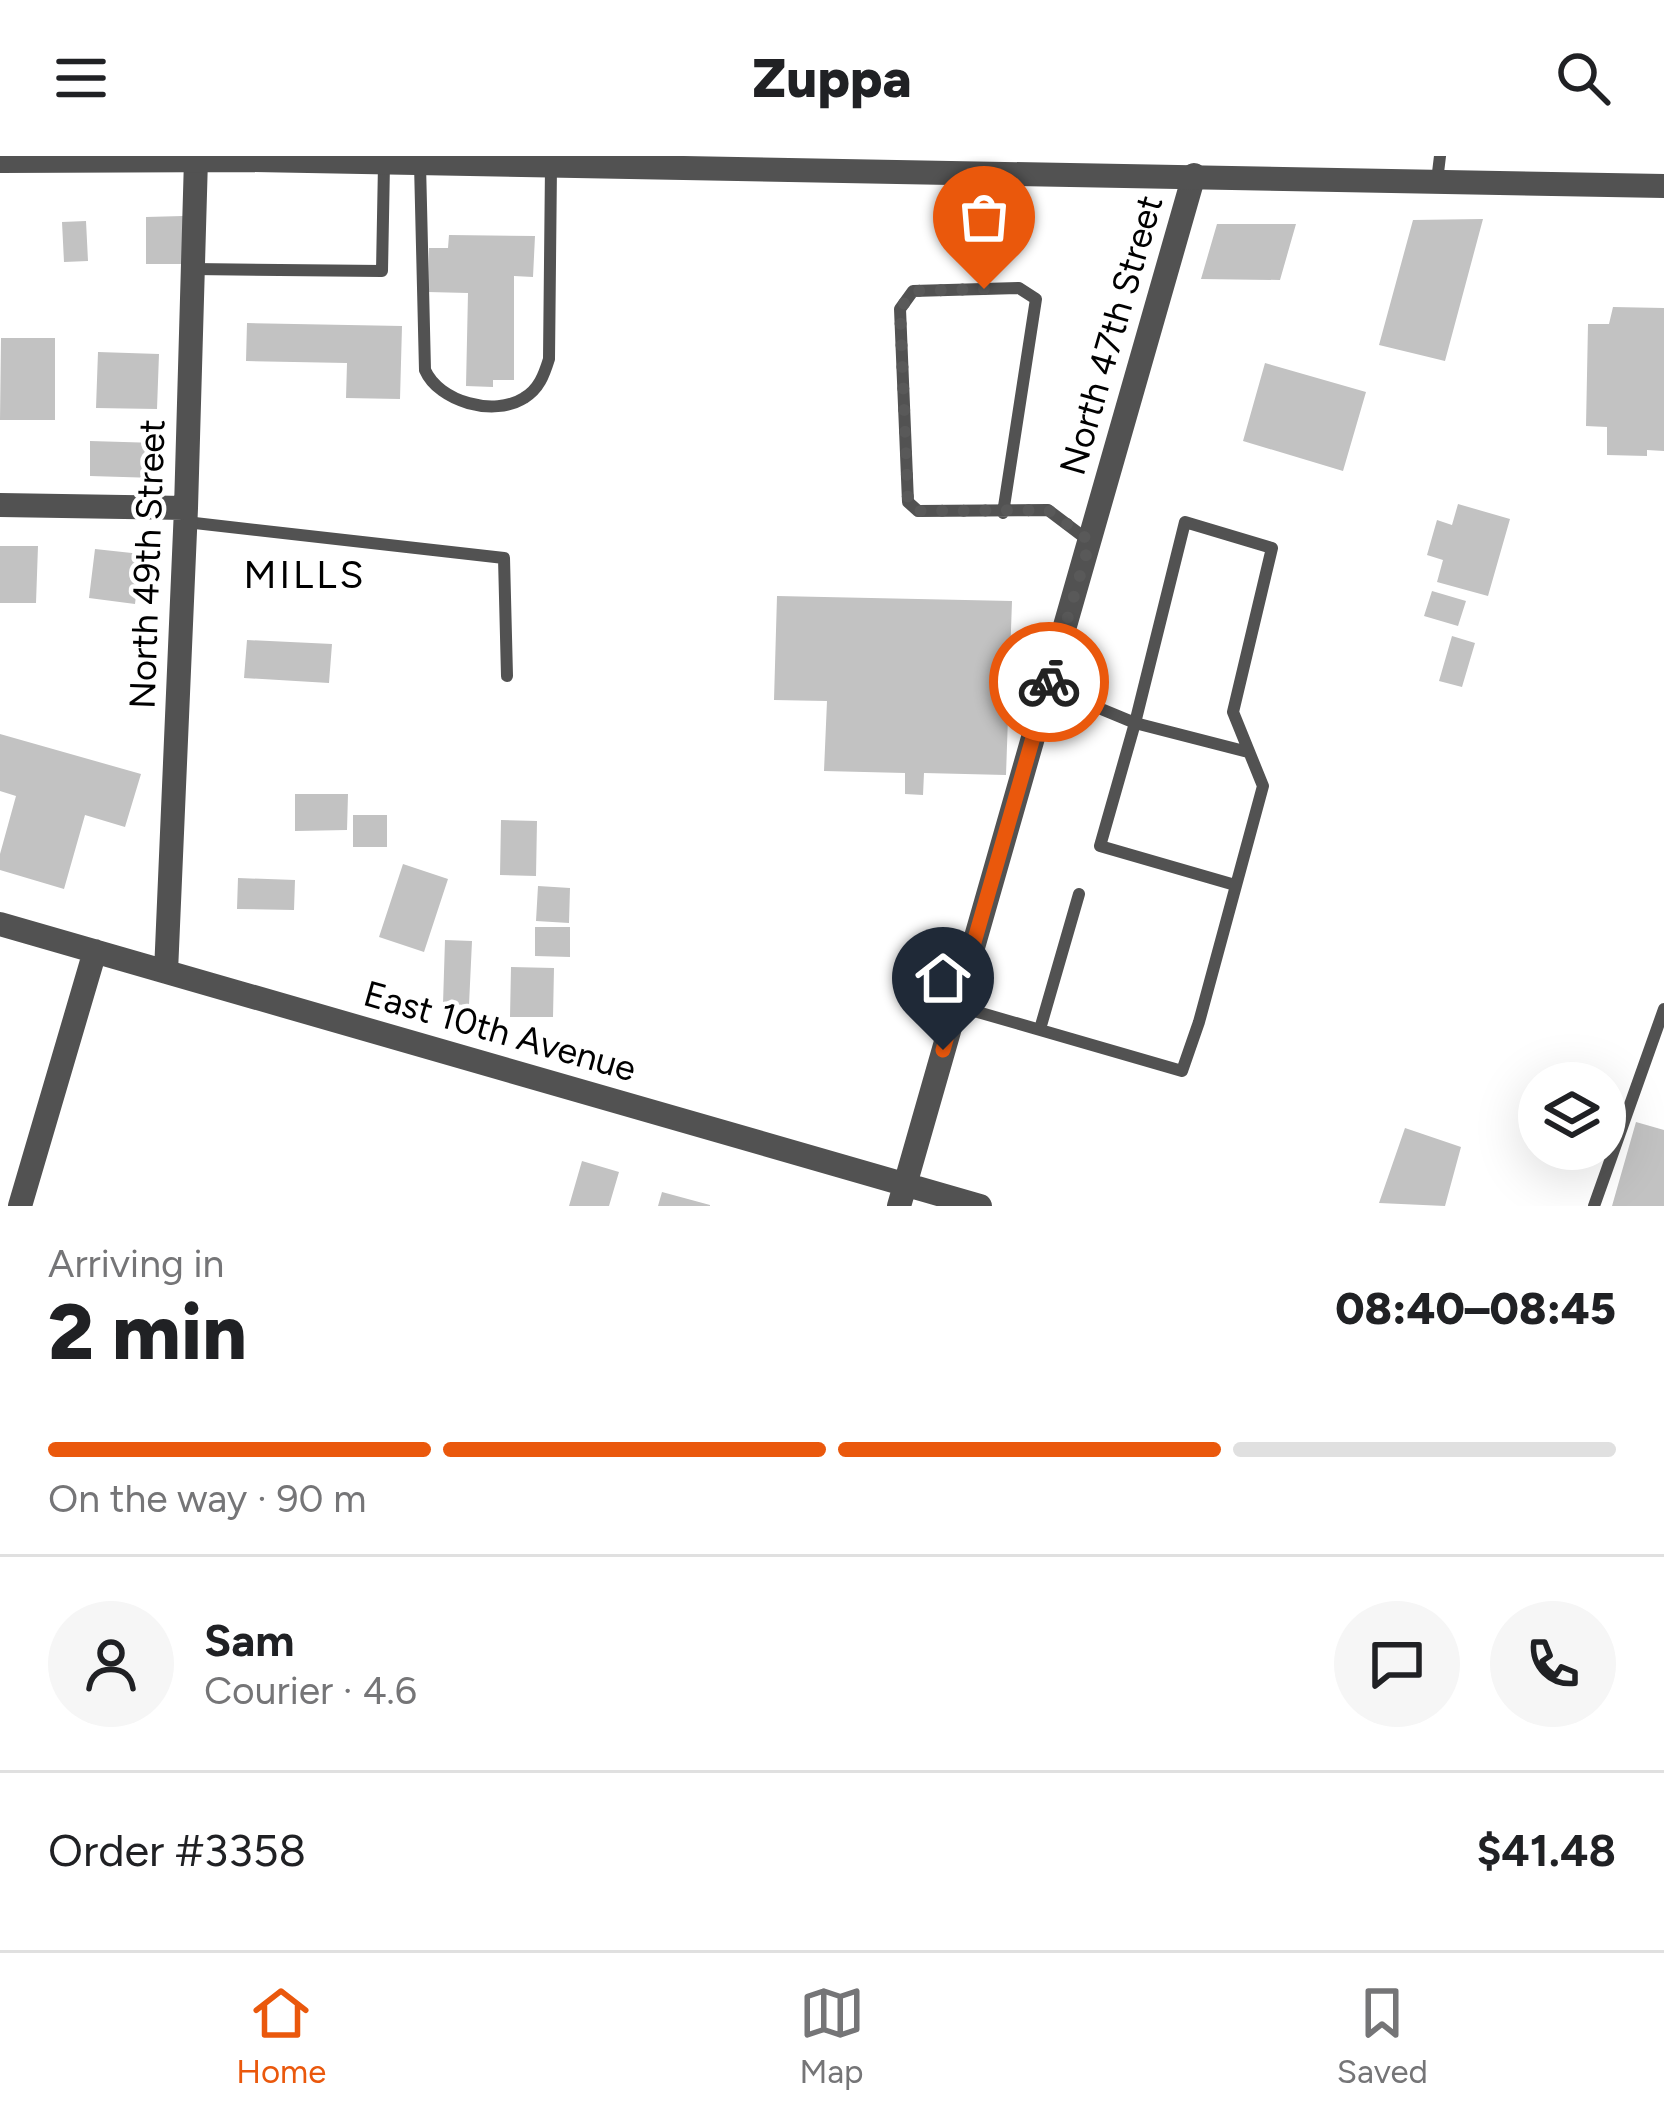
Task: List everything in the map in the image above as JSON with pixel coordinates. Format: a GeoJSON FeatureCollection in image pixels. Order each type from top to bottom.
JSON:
{"type":"FeatureCollection","features":[{"type":"Feature","properties":{"kind":"street","name":"North 49th Street"},"geometry":{"type":"LineString","coordinates":[[166,972],[196,159]]}},
{"type":"Feature","properties":{"kind":"street"},"geometry":{"type":"LineString","coordinates":[[0,161],[464,160],[1195,176],[1438,168],[1664,186]]}},
{"type":"Feature","properties":{"kind":"street","name":"North 47th Street"},"geometry":{"type":"LineString","coordinates":[[902,1195],[1195,176]]}},
{"type":"Feature","properties":{"kind":"street"},"geometry":{"type":"LineString","coordinates":[[0,505],[186,515]]}},
{"type":"Feature","properties":{"kind":"street","name":"East 10th Avenue"},"geometry":{"type":"LineString","coordinates":[[0,924],[902,1195],[980,1206]]}},
{"type":"Feature","properties":{"kind":"street"},"geometry":{"type":"LineString","coordinates":[[20,1206],[95,951]]}},
{"type":"Feature","properties":{"kind":"lane"},"geometry":{"type":"LineString","coordinates":[[193,269],[382,271],[384,162]]}},
{"type":"Feature","properties":{"kind":"lane"},"geometry":{"type":"LineString","coordinates":[[420,163],[424,370],[430,383],[448,395],[467,403],[493,405],[520,402],[534,391],[549,359],[551,165]]}},
{"type":"Feature","properties":{"kind":"lane"},"geometry":{"type":"LineString","coordinates":[[1004,513],[1036,299],[1019,288],[913,291],[900,309],[908,502],[918,511],[1004,513],[1048,510],[1090,541]]}},
{"type":"Feature","properties":{"kind":"lane"},"geometry":{"type":"LineString","coordinates":[[186,515],[504,558],[507,676]]}},
{"type":"Feature","properties":{"kind":"lane"},"geometry":{"type":"LineString","coordinates":[[956,1006],[1182,1071],[1235,885],[1263,786],[1233,712],[1272,548],[1185,522],[1136,723],[1100,845],[1235,885]]}},
{"type":"Feature","properties":{"kind":"lane"},"geometry":{"type":"LineString","coordinates":[[1047,692],[1136,723],[1248,752]]}},
{"type":"Feature","properties":{"kind":"lane"},"geometry":{"type":"LineString","coordinates":[[1040,1029],[1079,894]]}},
{"type":"Feature","properties":{"kind":"lane"},"geometry":{"type":"LineString","coordinates":[[1594,1206],[1664,1009]]}},
{"type":"Feature","properties":{"kind":"building"},"geometry":{"type":"Polygon","coordinates":[[[183,216],[184,264],[146,264],[146,217],[183,216]]]}},
{"type":"Feature","properties":{"kind":"building"},"geometry":{"type":"Polygon","coordinates":[[[1483,219],[1445,361],[1379,345],[1413,220],[1483,219]]]}},
{"type":"Feature","properties":{"kind":"building"},"geometry":{"type":"Polygon","coordinates":[[[86,221],[88,261],[64,262],[62,222],[86,221]]]}},
{"type":"Feature","properties":{"kind":"building"},"geometry":{"type":"Polygon","coordinates":[[[1217,224],[1296,224],[1280,280],[1201,279],[1217,224]]]}},
{"type":"Feature","properties":{"kind":"building"},"geometry":{"type":"Polygon","coordinates":[[[449,235],[535,236],[533,277],[514,276],[514,380],[493,380],[493,387],[466,386],[468,293],[428,292],[429,248],[448,248],[449,235]]]}},
{"type":"Feature","properties":{"kind":"building"},"geometry":{"type":"Polygon","coordinates":[[[1613,307],[1664,308],[1664,451],[1647,450],[1647,456],[1607,455],[1607,427],[1586,426],[1588,324],[1609,324],[1613,307]]]}},
{"type":"Feature","properties":{"kind":"building"},"geometry":{"type":"Polygon","coordinates":[[[247,323],[402,326],[400,399],[346,398],[347,363],[246,361],[247,323]]]}},
{"type":"Feature","properties":{"kind":"building"},"geometry":{"type":"Polygon","coordinates":[[[1,338],[55,338],[55,420],[0,420],[1,338]]]}},
{"type":"Feature","properties":{"kind":"building"},"geometry":{"type":"Polygon","coordinates":[[[98,352],[159,354],[157,409],[96,408],[98,352]]]}},
{"type":"Feature","properties":{"kind":"building"},"geometry":{"type":"Polygon","coordinates":[[[1265,363],[1366,392],[1343,471],[1243,441],[1265,363]]]}},
{"type":"Feature","properties":{"kind":"building"},"geometry":{"type":"Polygon","coordinates":[[[90,441],[157,443],[156,478],[90,476],[90,441]]]}},
{"type":"Feature","properties":{"kind":"building"},"geometry":{"type":"Polygon","coordinates":[[[1458,504],[1510,519],[1488,596],[1437,582],[1443,560],[1427,555],[1437,520],[1452,525],[1458,504]]]}},
{"type":"Feature","properties":{"kind":"building"},"geometry":{"type":"Polygon","coordinates":[[[0,546],[38,546],[36,603],[0,603],[0,546]]]}},
{"type":"Feature","properties":{"kind":"building"},"geometry":{"type":"Polygon","coordinates":[[[95,549],[141,554],[135,604],[89,598],[95,549]]]}},
{"type":"Feature","properties":{"kind":"building"},"geometry":{"type":"Polygon","coordinates":[[[1432,591],[1466,601],[1458,626],[1424,616],[1432,591]]]}},
{"type":"Feature","properties":{"kind":"building"},"geometry":{"type":"Polygon","coordinates":[[[777,596],[1012,601],[1006,775],[924,773],[923,795],[905,794],[905,773],[824,771],[827,701],[774,700],[777,596]]]}},
{"type":"Feature","properties":{"kind":"building"},"geometry":{"type":"Polygon","coordinates":[[[1452,636],[1475,643],[1462,687],[1439,681],[1452,636]]]}},
{"type":"Feature","properties":{"kind":"building"},"geometry":{"type":"Polygon","coordinates":[[[247,640],[332,644],[329,683],[244,678],[247,640]]]}},
{"type":"Feature","properties":{"kind":"building"},"geometry":{"type":"Polygon","coordinates":[[[0,734],[141,774],[125,827],[85,815],[64,889],[0,870],[16,796],[0,791],[0,734]]]}},
{"type":"Feature","properties":{"kind":"building"},"geometry":{"type":"Polygon","coordinates":[[[295,794],[348,794],[347,830],[295,831],[295,794]]]}},
{"type":"Feature","properties":{"kind":"building"},"geometry":{"type":"Polygon","coordinates":[[[353,815],[387,815],[387,847],[353,847],[353,815]]]}},
{"type":"Feature","properties":{"kind":"building"},"geometry":{"type":"Polygon","coordinates":[[[501,820],[537,821],[536,876],[500,875],[501,820]]]}},
{"type":"Feature","properties":{"kind":"building"},"geometry":{"type":"Polygon","coordinates":[[[403,864],[448,879],[424,952],[379,937],[403,864]]]}},
{"type":"Feature","properties":{"kind":"building"},"geometry":{"type":"Polygon","coordinates":[[[238,878],[295,880],[294,910],[237,909],[238,878]]]}},
{"type":"Feature","properties":{"kind":"building"},"geometry":{"type":"Polygon","coordinates":[[[538,886],[570,888],[569,923],[536,921],[538,886]]]}},
{"type":"Feature","properties":{"kind":"building"},"geometry":{"type":"Polygon","coordinates":[[[535,927],[570,927],[570,957],[535,956],[535,927]]]}},
{"type":"Feature","properties":{"kind":"building"},"geometry":{"type":"Polygon","coordinates":[[[445,940],[472,941],[469,1005],[443,1004],[445,940]]]}},
{"type":"Feature","properties":{"kind":"building"},"geometry":{"type":"Polygon","coordinates":[[[511,967],[554,968],[553,1017],[510,1017],[511,967]]]}},
{"type":"Feature","properties":{"kind":"building"},"geometry":{"type":"Polygon","coordinates":[[[1636,1122],[1664,1130],[1664,1206],[1612,1206],[1636,1122]]]}},
{"type":"Feature","properties":{"kind":"building"},"geometry":{"type":"Polygon","coordinates":[[[1405,1128],[1461,1147],[1445,1206],[1379,1203],[1405,1128]]]}},
{"type":"Feature","properties":{"kind":"building"},"geometry":{"type":"Polygon","coordinates":[[[582,1161],[619,1172],[609,1206],[569,1206],[582,1161]]]}},
{"type":"Feature","properties":{"kind":"building"},"geometry":{"type":"Polygon","coordinates":[[[662,1192],[710,1205],[710,1206],[658,1206],[662,1192]]]}},
{"type":"Feature","properties":{"kind":"way so far"},"geometry":{"type":"LineString","coordinates":[[984,289],[913,291],[900,309],[908,502],[918,511],[1048,510],[1090,541],[1049,682]]}},
{"type":"Feature","properties":{"kind":"district","name":"MILLS"},"geometry":{"type":"Point","coordinates":[305,574]}},
{"type":"Feature","properties":{"kind":"route"},"geometry":{"type":"LineString","coordinates":[[943,1050],[1049,682]]}}]}
